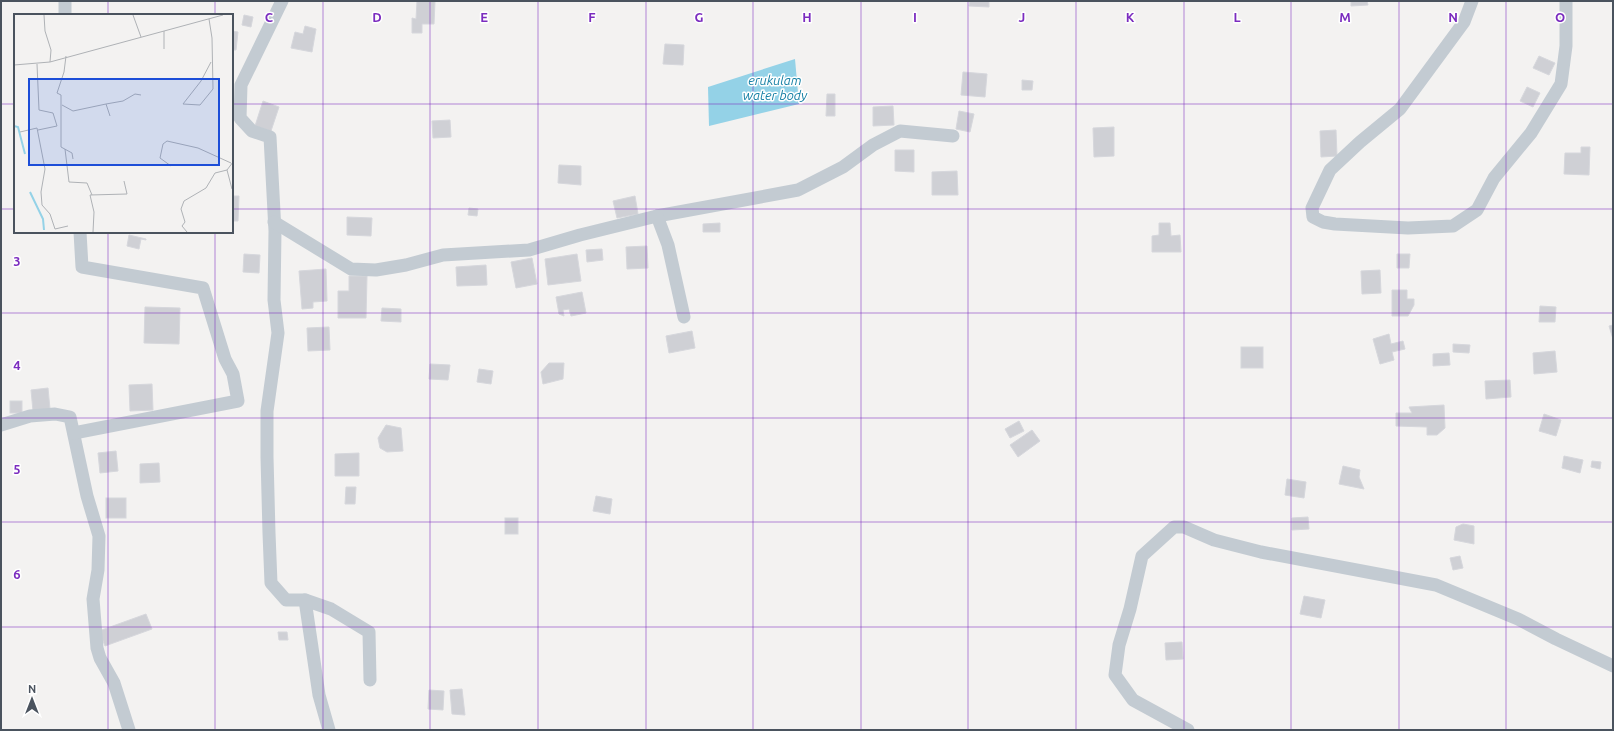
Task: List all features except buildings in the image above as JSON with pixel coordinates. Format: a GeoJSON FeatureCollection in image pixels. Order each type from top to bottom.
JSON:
{"type":"FeatureCollection","features":[{"type":"Feature","properties":{"kind":"street"},"geometry":{"type":"LineString","coordinates":[[65,1],[66,14]]}},
{"type":"Feature","properties":{"kind":"street"},"geometry":{"type":"LineString","coordinates":[[282,1],[240,85],[240,118],[252,131],[270,137],[274,222],[274,300],[278,333],[267,411],[267,458],[272,583],[286,600],[306,600],[331,609],[369,632],[370,680]]}},
{"type":"Feature","properties":{"kind":"street"},"geometry":{"type":"LineString","coordinates":[[1472,1],[1464,22],[1400,109],[1360,142],[1330,170],[1312,208],[1313,217],[1323,222],[1335,224],[1408,228],[1453,226],[1477,210],[1494,178],[1531,133],[1561,84],[1566,46],[1566,1]]}},
{"type":"Feature","properties":{"kind":"street"},"geometry":{"type":"LineString","coordinates":[[274,222],[351,269],[376,270],[406,265],[443,255],[529,250],[657,216],[798,190],[843,167],[873,144],[900,131],[953,136]]}},
{"type":"Feature","properties":{"kind":"street"},"geometry":{"type":"LineString","coordinates":[[657,216],[668,245],[684,317]]}},
{"type":"Feature","properties":{"kind":"street"},"geometry":{"type":"LineString","coordinates":[[74,433],[238,401],[233,374],[225,359],[203,288],[82,267],[80,233]]}},
{"type":"Feature","properties":{"kind":"street"},"geometry":{"type":"LineString","coordinates":[[1,425],[30,416],[55,414],[70,417],[87,496],[99,536],[98,570],[93,599],[97,648],[100,658],[114,683],[129,730]]}},
{"type":"Feature","properties":{"kind":"street"},"geometry":{"type":"LineString","coordinates":[[1188,730],[1133,700],[1115,675],[1119,645],[1130,608],[1142,556],[1174,527],[1184,527],[1214,540],[1261,552],[1436,585],[1518,619],[1613,666]]}},
{"type":"Feature","properties":{"kind":"street"},"geometry":{"type":"LineString","coordinates":[[306,600],[320,695],[329,730]]}},
{"type":"Feature","properties":{"kind":"water","name":"erukulam water body"},"geometry":{"type":"Polygon","coordinates":[[[795,59],[799,104],[709,126],[708,87],[795,59]]]}}]}
